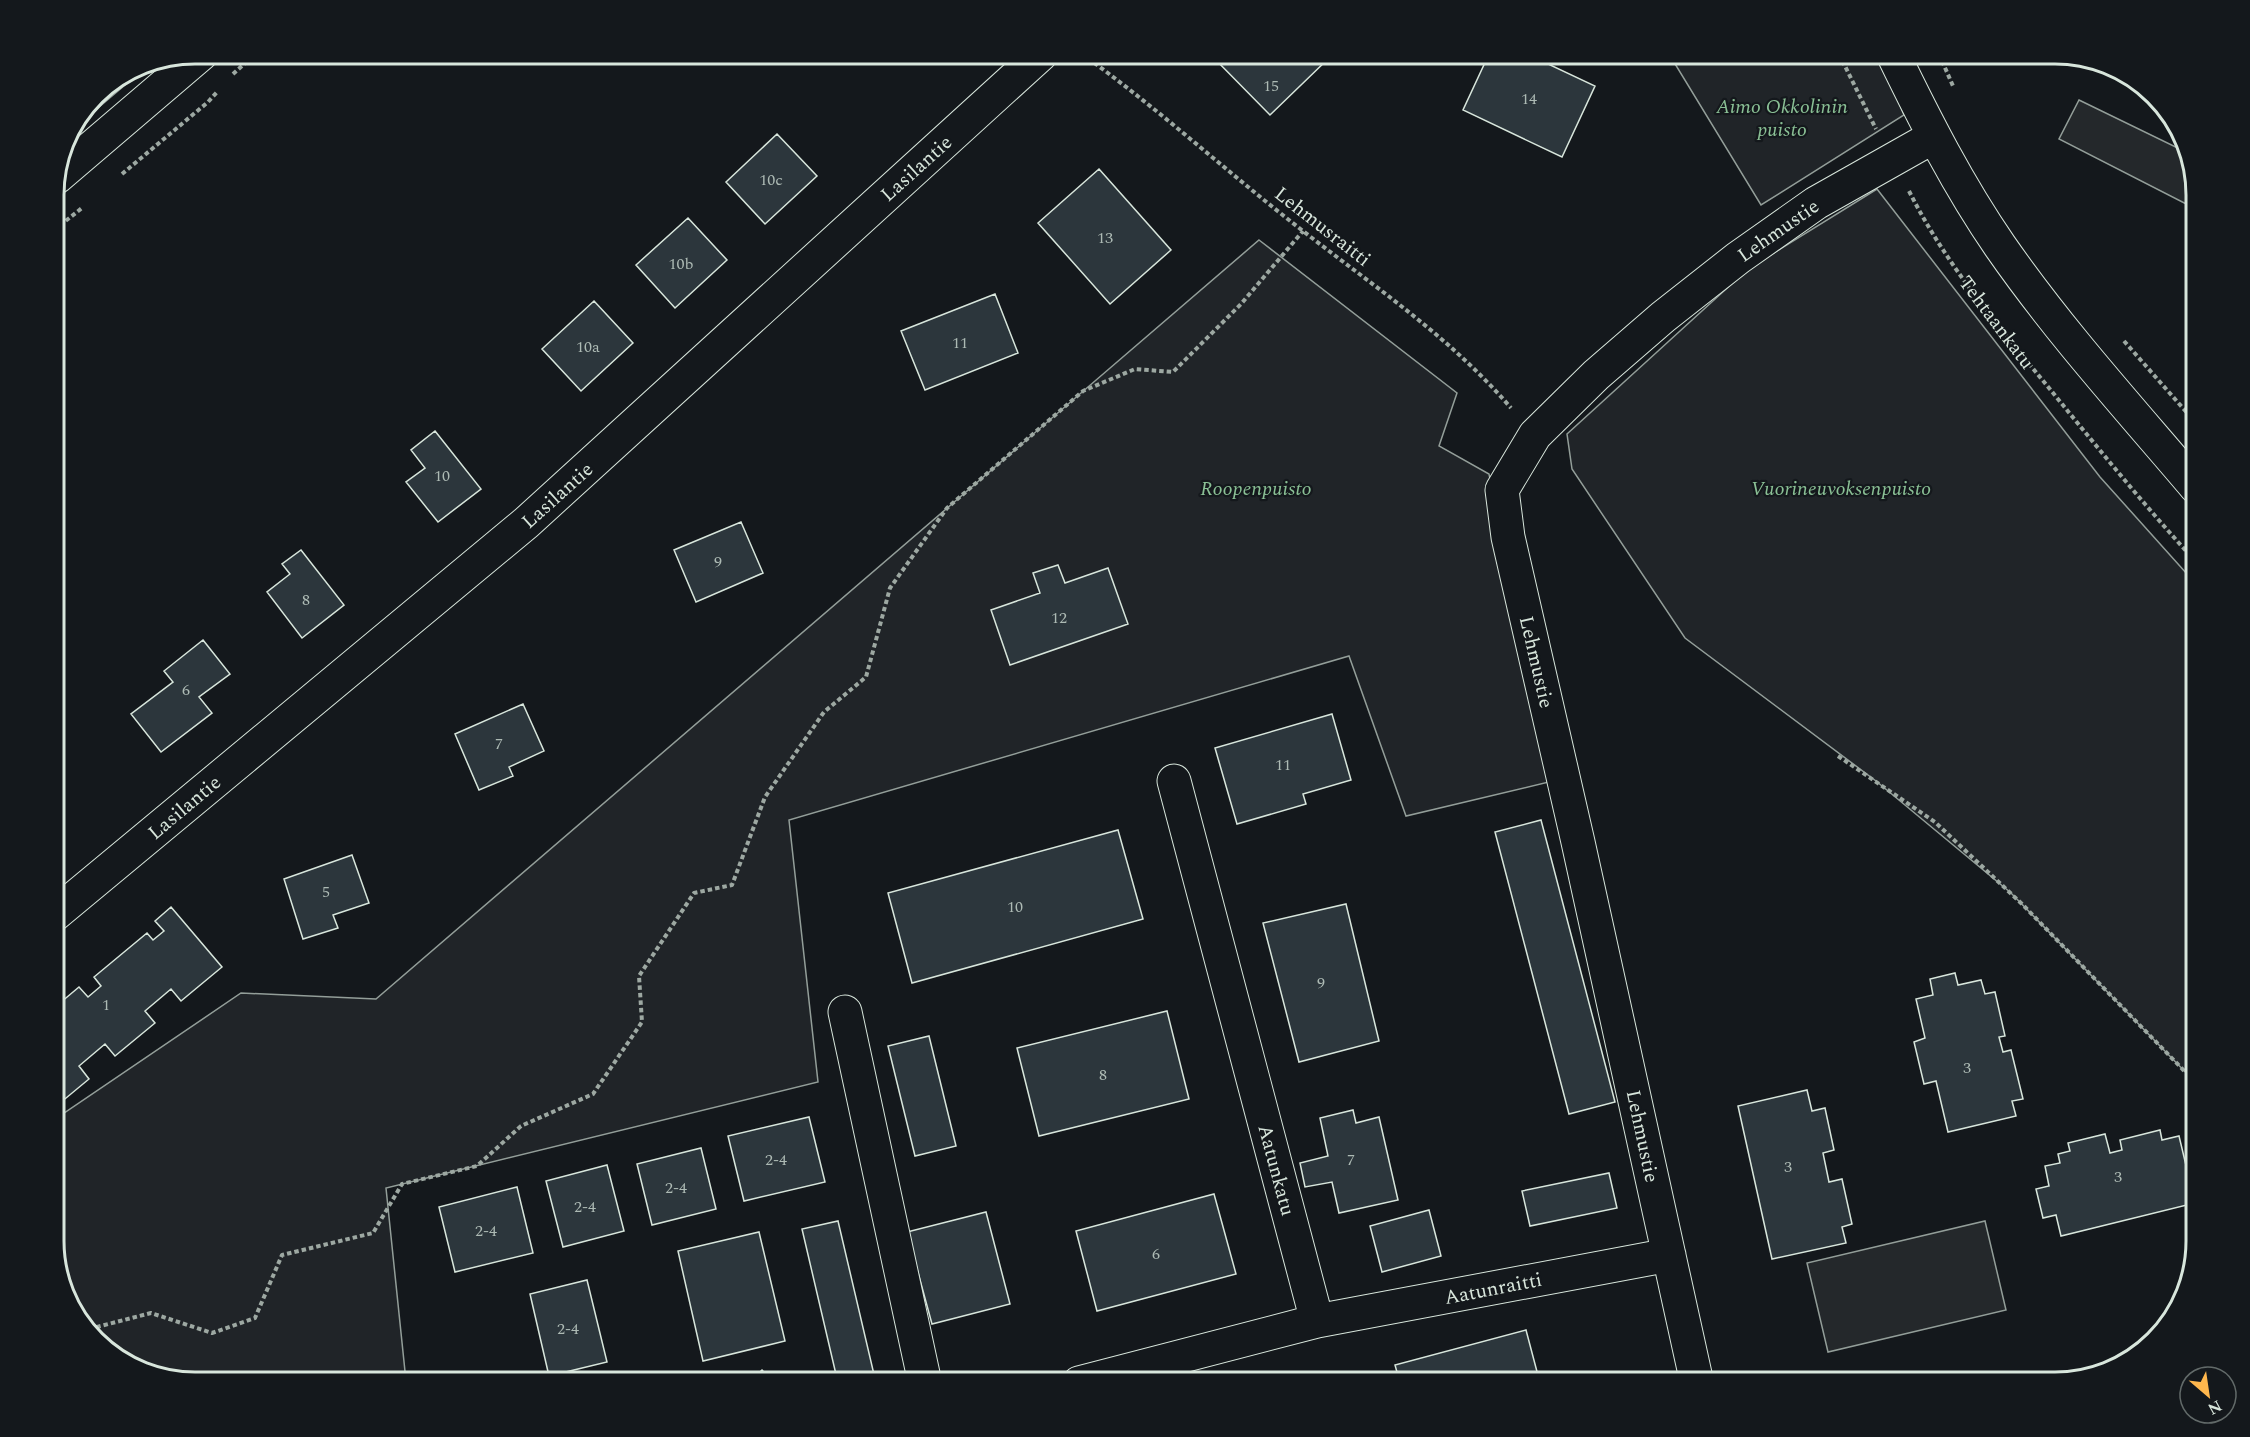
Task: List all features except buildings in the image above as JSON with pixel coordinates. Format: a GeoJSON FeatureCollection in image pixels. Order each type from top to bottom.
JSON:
{"type":"FeatureCollection","features":[{"type":"Feature","properties":{"kind":"street"},"geometry":{"type":"LineString","coordinates":[[1898,64],[1932,136],[1999,245],[2066,334],[2186,475]]}},
{"type":"Feature","properties":{"kind":"street"},"geometry":{"type":"LineString","coordinates":[[68,168],[188,65]]}},
{"type":"Feature","properties":{"kind":"street","name":"Lasilantie"},"geometry":{"type":"LineString","coordinates":[[65,906],[526,523],[1029,65]]}},
{"type":"Feature","properties":{"kind":"street","name":"Lehmustie"},"geometry":{"type":"LineString","coordinates":[[1695,1372],[1508,537],[1502,490],[1535,435],[1604,368],[1738,258],[1816,203],[1932,136]]}},
{"type":"Feature","properties":{"kind":"street","name":"Aatunkatu"},"geometry":{"type":"LineString","coordinates":[[1174,781],[1317,1321]]}},
{"type":"Feature","properties":{"kind":"street"},"geometry":{"type":"LineString","coordinates":[[845,1012],[923,1372]]}},
{"type":"Feature","properties":{"kind":"street","name":"Aatunraitti"},"geometry":{"type":"LineString","coordinates":[[1317,1321],[1669,1255]]}},
{"type":"Feature","properties":{"kind":"street"},"geometry":{"type":"LineString","coordinates":[[1121,1372],[1317,1321]]}},
{"type":"Feature","properties":{"kind":"path","name":"Tehtaankatu"},"geometry":{"type":"LineString","coordinates":[[1844,64],[1924,222],[1999,328],[2146,507],[2186,551]]}},
{"type":"Feature","properties":{"kind":"path"},"geometry":{"type":"LineString","coordinates":[[1943,64],[1958,97]]}},
{"type":"Feature","properties":{"kind":"path","name":"Lehmusraitti"},"geometry":{"type":"LineString","coordinates":[[1095,65],[1303,231],[1408,309],[1483,375],[1535,435]]}},
{"type":"Feature","properties":{"kind":"path"},"geometry":{"type":"LineString","coordinates":[[97,1327],[151,1313],[213,1333],[255,1318],[282,1256],[372,1233],[402,1184],[477,1166],[521,1126],[593,1094],[642,1022],[639,976],[694,893],[732,885],[765,797],[824,712],[866,677],[890,588],[947,508],[1083,391],[1135,369],[1173,372],[1242,304],[1303,231]]}},
{"type":"Feature","properties":{"kind":"path"},"geometry":{"type":"LineString","coordinates":[[2121,338],[2186,412]]}},
{"type":"Feature","properties":{"kind":"path"},"geometry":{"type":"LineString","coordinates":[[1838,756],[1935,822],[2022,904],[2186,1073]]}},
{"type":"Feature","properties":{"kind":"green space","name":"Aimo Okkolinin puisto"},"geometry":{"type":"Polygon","coordinates":[[[1675,64],[1883,64],[1904,115],[1761,205],[1675,64]]]}},
{"type":"Feature","properties":{"kind":"green space","name":"Vuorineuvoksenpuisto"},"geometry":{"type":"Polygon","coordinates":[[[1877,189],[2100,477],[2186,573],[2186,1073],[2011,893],[1876,781],[1685,638],[1572,469],[1567,434],[1748,269],[1877,189]]]}},
{"type":"Feature","properties":{"kind":"green space","name":"Roopenpuisto"},"geometry":{"type":"Polygon","coordinates":[[[1259,240],[1457,393],[1439,446],[1489,474],[1553,781],[1406,816],[1349,656],[789,820],[818,1082],[386,1188],[405,1372],[178,1371],[153,1366],[137,1359],[116,1345],[103,1334],[82,1307],[69,1276],[65,1250],[65,1113],[241,993],[376,999],[1259,240]]]}},
{"type":"Feature","properties":{"kind":"shaded area"},"geometry":{"type":"Polygon","coordinates":[[[2079,100],[2177,147],[2183,170],[2186,204],[2059,139],[2079,100]]]}},
{"type":"Feature","properties":{"kind":"shaded area"},"geometry":{"type":"Polygon","coordinates":[[[1985,1221],[2006,1310],[1828,1352],[1807,1263],[1985,1221]]]}}]}
